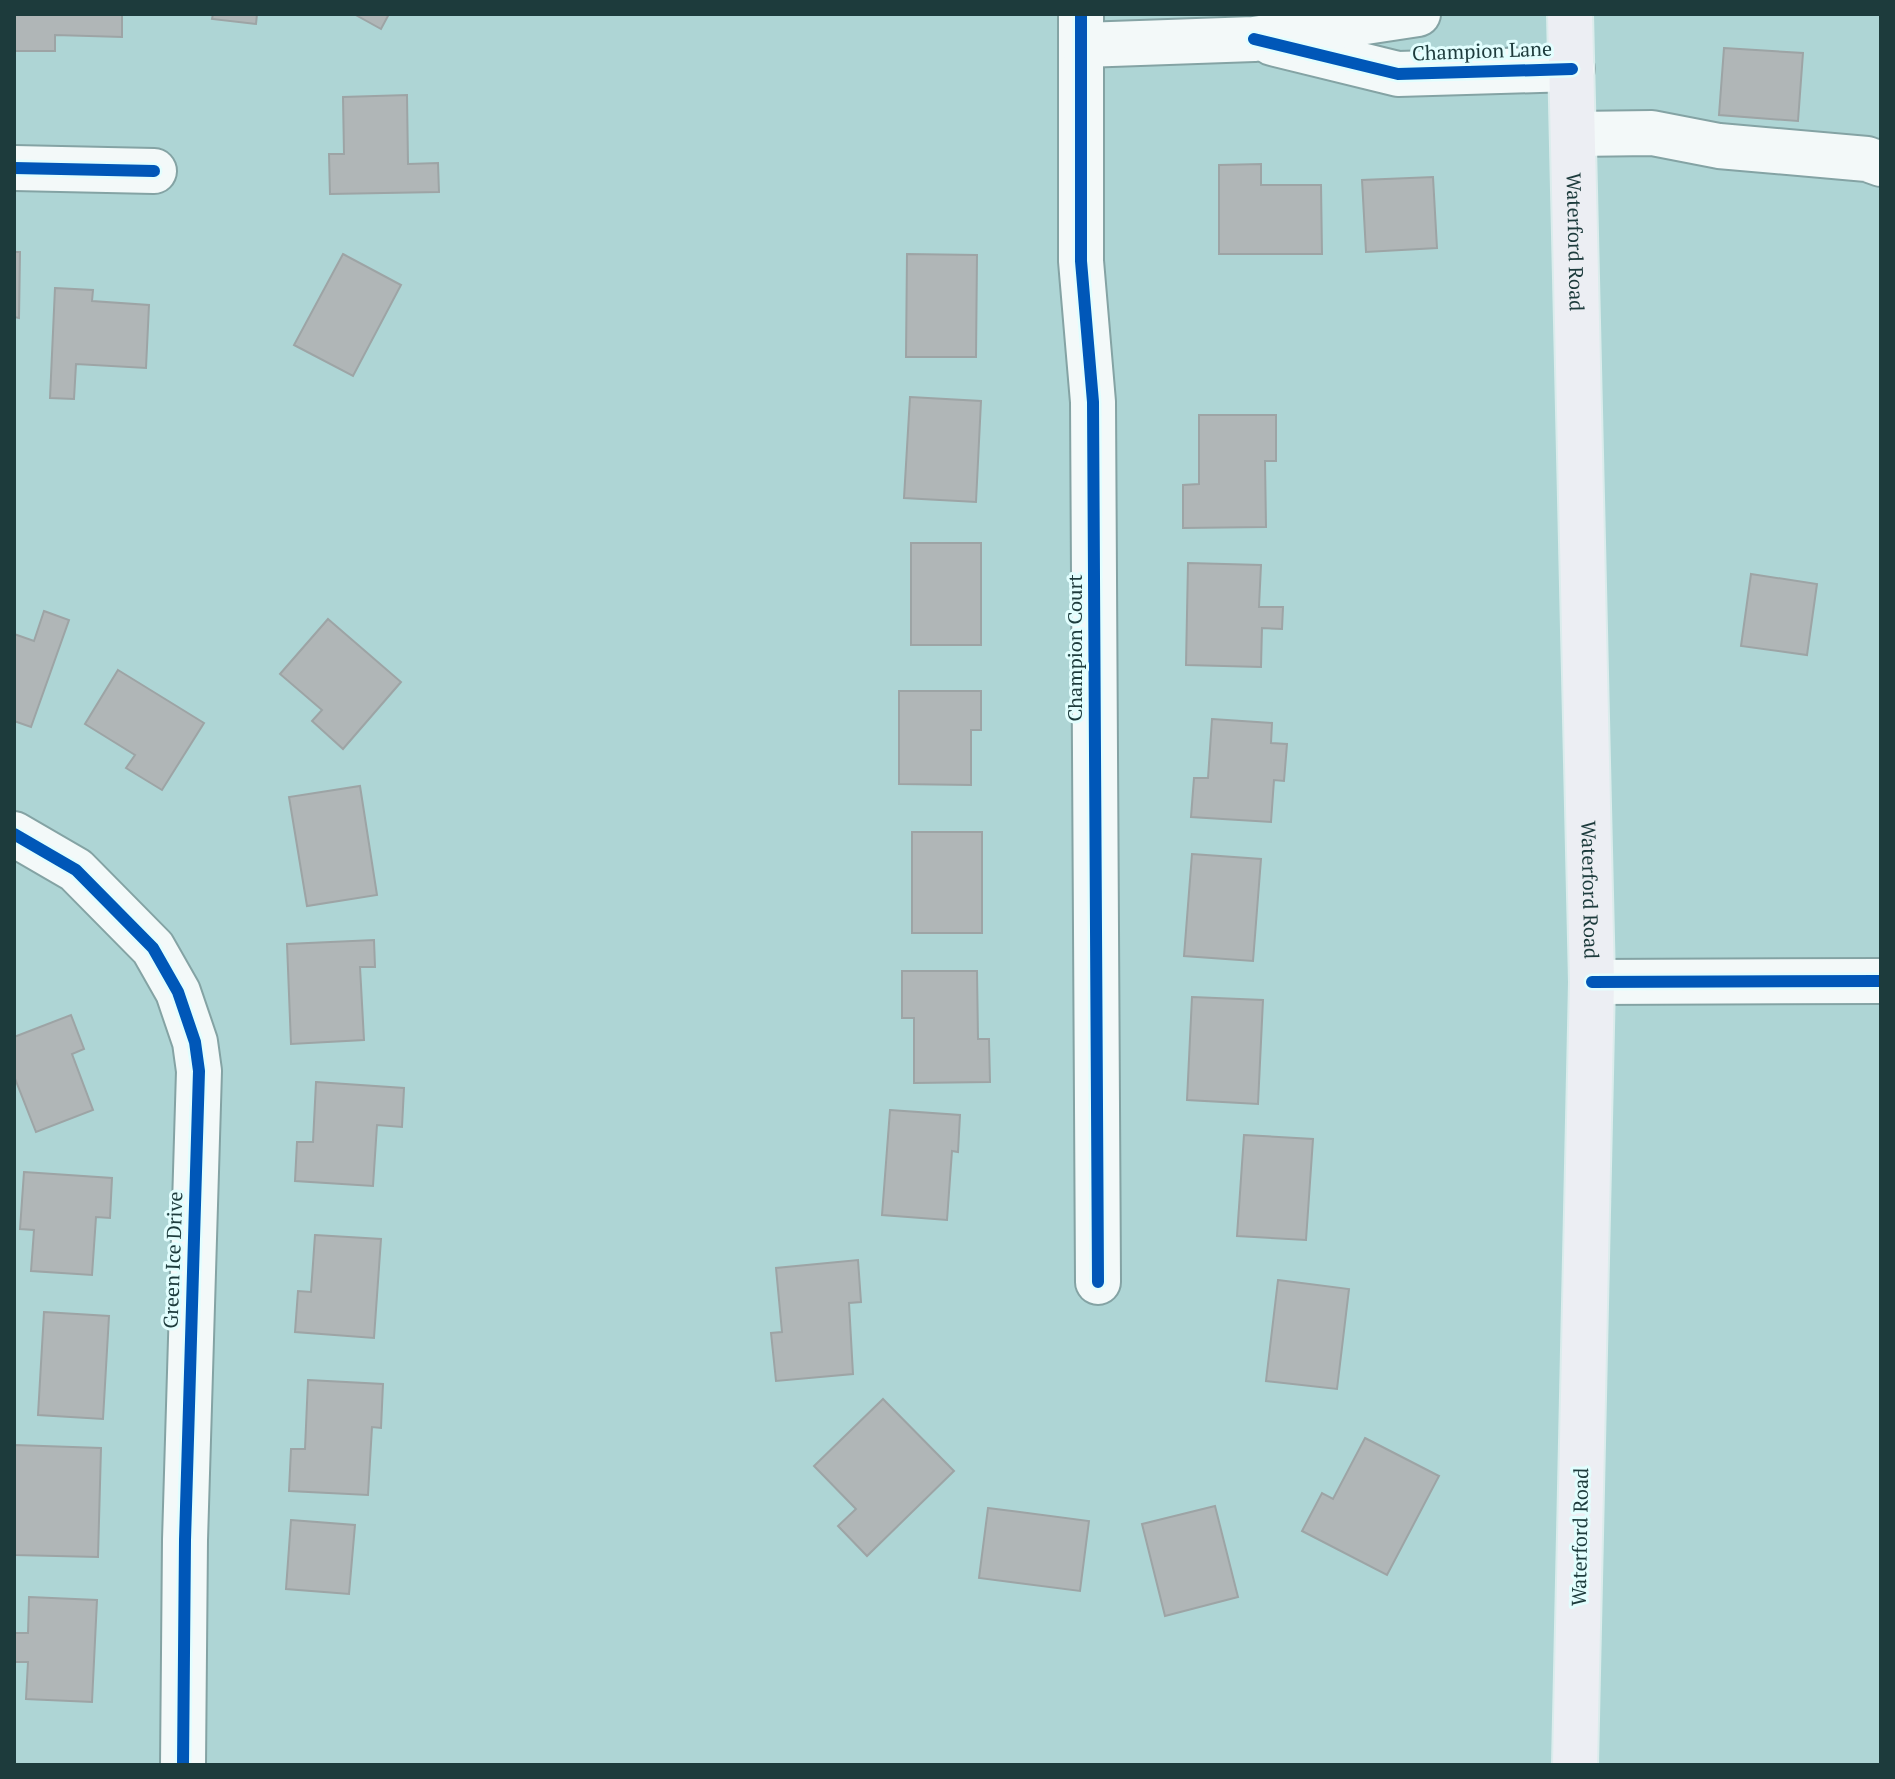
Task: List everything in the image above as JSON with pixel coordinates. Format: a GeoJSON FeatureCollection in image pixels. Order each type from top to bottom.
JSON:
{"type":"FeatureCollection","features":[{"type":"Feature","properties":{"kind":"main road","name":"Waterford Road"},"geometry":{"type":"LineString","coordinates":[[1570,14],[1592,982],[1575,1765]]}},
{"type":"Feature","properties":{"kind":"street","name":"Champion Lane"},"geometry":{"type":"LineString","coordinates":[[1254,39],[1418,14]]}},
{"type":"Feature","properties":{"kind":"street","name":"Champion Lane"},"geometry":{"type":"LineString","coordinates":[[1082,30],[1254,39],[1398,74],[1572,69]]}},
{"type":"Feature","properties":{"kind":"street","name":"Champion Court"},"geometry":{"type":"LineString","coordinates":[[1082,30],[1081,261],[1093,402],[1098,1282]]}},
{"type":"Feature","properties":{"kind":"street"},"geometry":{"type":"LineString","coordinates":[[1574,134],[1652,133],[1719,146],[1867,159],[1881,164]]}},
{"type":"Feature","properties":{"kind":"street"},"geometry":{"type":"LineString","coordinates":[[14,168],[154,171]]}},
{"type":"Feature","properties":{"kind":"street","name":"Green Ice Drive"},"geometry":{"type":"LineString","coordinates":[[14,834],[76,870],[153,948],[178,992],[195,1042],[199,1071],[185,1540],[183,1765]]}},
{"type":"Feature","properties":{"kind":"street"},"geometry":{"type":"LineString","coordinates":[[1592,982],[1881,981]]}},
{"type":"Feature","properties":{"kind":"building"},"geometry":{"type":"Polygon","coordinates":[[[14,14],[122,14],[122,37],[55,35],[55,51],[14,51],[14,14]]]}},
{"type":"Feature","properties":{"kind":"building"},"geometry":{"type":"Polygon","coordinates":[[[213,14],[257,14],[256,24],[212,19],[213,14]]]}},
{"type":"Feature","properties":{"kind":"building"},"geometry":{"type":"Polygon","coordinates":[[[354,14],[389,14],[381,29],[354,14]]]}},
{"type":"Feature","properties":{"kind":"building"},"geometry":{"type":"Polygon","coordinates":[[[1724,48],[1803,53],[1798,121],[1719,115],[1724,48]]]}},
{"type":"Feature","properties":{"kind":"building"},"geometry":{"type":"Polygon","coordinates":[[[407,95],[408,164],[438,163],[439,192],[330,194],[329,154],[344,154],[343,97],[407,95]]]}},
{"type":"Feature","properties":{"kind":"building"},"geometry":{"type":"Polygon","coordinates":[[[1261,164],[1261,185],[1321,185],[1322,254],[1219,254],[1219,165],[1261,164]]]}},
{"type":"Feature","properties":{"kind":"building"},"geometry":{"type":"Polygon","coordinates":[[[1433,177],[1437,248],[1366,252],[1362,180],[1433,177]]]}},
{"type":"Feature","properties":{"kind":"building"},"geometry":{"type":"Polygon","coordinates":[[[14,252],[20,252],[19,318],[14,317],[14,252]]]}},
{"type":"Feature","properties":{"kind":"building"},"geometry":{"type":"Polygon","coordinates":[[[343,254],[401,285],[353,376],[294,345],[343,254]]]}},
{"type":"Feature","properties":{"kind":"building"},"geometry":{"type":"Polygon","coordinates":[[[907,254],[977,255],[976,357],[906,357],[907,254]]]}},
{"type":"Feature","properties":{"kind":"building"},"geometry":{"type":"Polygon","coordinates":[[[55,288],[93,290],[92,301],[149,305],[146,368],[76,364],[74,399],[50,398],[55,288]]]}},
{"type":"Feature","properties":{"kind":"building"},"geometry":{"type":"Polygon","coordinates":[[[910,397],[981,401],[976,502],[904,498],[910,397]]]}},
{"type":"Feature","properties":{"kind":"building"},"geometry":{"type":"Polygon","coordinates":[[[1199,415],[1276,415],[1276,461],[1265,461],[1266,527],[1183,528],[1183,485],[1199,484],[1199,415]]]}},
{"type":"Feature","properties":{"kind":"building"},"geometry":{"type":"Polygon","coordinates":[[[911,543],[981,543],[981,645],[911,645],[911,543]]]}},
{"type":"Feature","properties":{"kind":"building"},"geometry":{"type":"Polygon","coordinates":[[[1188,563],[1261,565],[1259,607],[1283,607],[1282,629],[1262,628],[1261,667],[1186,665],[1188,563]]]}},
{"type":"Feature","properties":{"kind":"building"},"geometry":{"type":"Polygon","coordinates":[[[1751,574],[1817,584],[1807,655],[1741,646],[1751,574]]]}},
{"type":"Feature","properties":{"kind":"building"},"geometry":{"type":"Polygon","coordinates":[[[44,611],[69,620],[31,727],[14,721],[14,634],[34,641],[44,611]]]}},
{"type":"Feature","properties":{"kind":"building"},"geometry":{"type":"Polygon","coordinates":[[[328,619],[401,682],[343,749],[312,721],[322,710],[280,674],[328,619]]]}},
{"type":"Feature","properties":{"kind":"building"},"geometry":{"type":"Polygon","coordinates":[[[118,670],[204,723],[162,790],[126,768],[135,755],[85,724],[118,670]]]}},
{"type":"Feature","properties":{"kind":"building"},"geometry":{"type":"Polygon","coordinates":[[[899,691],[981,691],[981,730],[971,730],[971,785],[899,784],[899,691]]]}},
{"type":"Feature","properties":{"kind":"building"},"geometry":{"type":"Polygon","coordinates":[[[1212,719],[1272,723],[1271,743],[1287,744],[1284,781],[1274,780],[1271,822],[1191,817],[1194,778],[1208,778],[1212,719]]]}},
{"type":"Feature","properties":{"kind":"building"},"geometry":{"type":"Polygon","coordinates":[[[360,786],[377,895],[307,906],[289,797],[360,786]]]}},
{"type":"Feature","properties":{"kind":"building"},"geometry":{"type":"Polygon","coordinates":[[[912,832],[982,832],[982,933],[912,933],[912,832]]]}},
{"type":"Feature","properties":{"kind":"building"},"geometry":{"type":"Polygon","coordinates":[[[1192,854],[1261,859],[1253,961],[1184,956],[1192,854]]]}},
{"type":"Feature","properties":{"kind":"building"},"geometry":{"type":"Polygon","coordinates":[[[374,940],[375,967],[360,967],[364,1040],[291,1044],[287,944],[374,940]]]}},
{"type":"Feature","properties":{"kind":"building"},"geometry":{"type":"Polygon","coordinates":[[[902,971],[977,971],[978,1039],[989,1039],[990,1082],[914,1083],[914,1018],[902,1018],[902,971]]]}},
{"type":"Feature","properties":{"kind":"building"},"geometry":{"type":"Polygon","coordinates":[[[1192,997],[1263,1000],[1258,1104],[1187,1100],[1192,997]]]}},
{"type":"Feature","properties":{"kind":"building"},"geometry":{"type":"Polygon","coordinates":[[[71,1015],[84,1049],[72,1054],[93,1110],[36,1132],[14,1076],[14,1037],[71,1015]]]}},
{"type":"Feature","properties":{"kind":"building"},"geometry":{"type":"Polygon","coordinates":[[[316,1082],[404,1088],[402,1127],[377,1125],[373,1186],[295,1181],[297,1142],[313,1142],[316,1082]]]}},
{"type":"Feature","properties":{"kind":"building"},"geometry":{"type":"Polygon","coordinates":[[[890,1110],[960,1115],[958,1152],[952,1151],[947,1220],[882,1215],[890,1110]]]}},
{"type":"Feature","properties":{"kind":"building"},"geometry":{"type":"Polygon","coordinates":[[[1244,1135],[1313,1139],[1306,1240],[1237,1236],[1244,1135]]]}},
{"type":"Feature","properties":{"kind":"building"},"geometry":{"type":"Polygon","coordinates":[[[24,1172],[112,1178],[110,1218],[96,1217],[92,1275],[31,1271],[34,1230],[20,1229],[24,1172]]]}},
{"type":"Feature","properties":{"kind":"building"},"geometry":{"type":"Polygon","coordinates":[[[315,1235],[381,1239],[374,1338],[295,1332],[298,1291],[311,1292],[315,1235]]]}},
{"type":"Feature","properties":{"kind":"building"},"geometry":{"type":"Polygon","coordinates":[[[858,1260],[861,1302],[849,1303],[853,1374],[776,1381],[771,1333],[782,1332],[776,1268],[858,1260]]]}},
{"type":"Feature","properties":{"kind":"building"},"geometry":{"type":"Polygon","coordinates":[[[1278,1280],[1349,1289],[1337,1389],[1266,1381],[1278,1280]]]}},
{"type":"Feature","properties":{"kind":"building"},"geometry":{"type":"Polygon","coordinates":[[[44,1312],[109,1316],[103,1419],[38,1415],[44,1312]]]}},
{"type":"Feature","properties":{"kind":"building"},"geometry":{"type":"Polygon","coordinates":[[[308,1380],[383,1384],[381,1428],[372,1427],[368,1495],[289,1491],[291,1449],[305,1449],[308,1380]]]}},
{"type":"Feature","properties":{"kind":"building"},"geometry":{"type":"Polygon","coordinates":[[[883,1399],[954,1471],[867,1556],[838,1526],[856,1509],[814,1466],[883,1399]]]}},
{"type":"Feature","properties":{"kind":"building"},"geometry":{"type":"Polygon","coordinates":[[[1365,1438],[1439,1476],[1387,1575],[1302,1531],[1322,1493],[1333,1499],[1365,1438]]]}},
{"type":"Feature","properties":{"kind":"building"},"geometry":{"type":"Polygon","coordinates":[[[14,1445],[101,1448],[98,1557],[14,1555],[14,1445]]]}},
{"type":"Feature","properties":{"kind":"building"},"geometry":{"type":"Polygon","coordinates":[[[1215,1506],[1238,1597],[1165,1616],[1142,1524],[1215,1506]]]}},
{"type":"Feature","properties":{"kind":"building"},"geometry":{"type":"Polygon","coordinates":[[[988,1508],[1089,1521],[1080,1591],[979,1578],[988,1508]]]}},
{"type":"Feature","properties":{"kind":"building"},"geometry":{"type":"Polygon","coordinates":[[[291,1520],[355,1525],[349,1594],[286,1589],[291,1520]]]}},
{"type":"Feature","properties":{"kind":"building"},"geometry":{"type":"Polygon","coordinates":[[[29,1597],[97,1600],[92,1702],[26,1699],[28,1662],[14,1662],[14,1633],[28,1633],[29,1597]]]}},
{"type":"Feature","properties":{"kind":"cycle path"},"geometry":{"type":"LineString","coordinates":[[1081,14],[1081,261],[1093,402],[1098,1282]]}},
{"type":"Feature","properties":{"kind":"cycle path"},"geometry":{"type":"LineString","coordinates":[[1254,39],[1398,74],[1572,69]]}},
{"type":"Feature","properties":{"kind":"cycle path"},"geometry":{"type":"LineString","coordinates":[[14,168],[154,171]]}},
{"type":"Feature","properties":{"kind":"cycle path"},"geometry":{"type":"LineString","coordinates":[[14,834],[76,870],[153,948],[178,992],[195,1042],[199,1071],[185,1540],[183,1765]]}},
{"type":"Feature","properties":{"kind":"cycle path"},"geometry":{"type":"LineString","coordinates":[[1592,982],[1881,981]]}}]}
